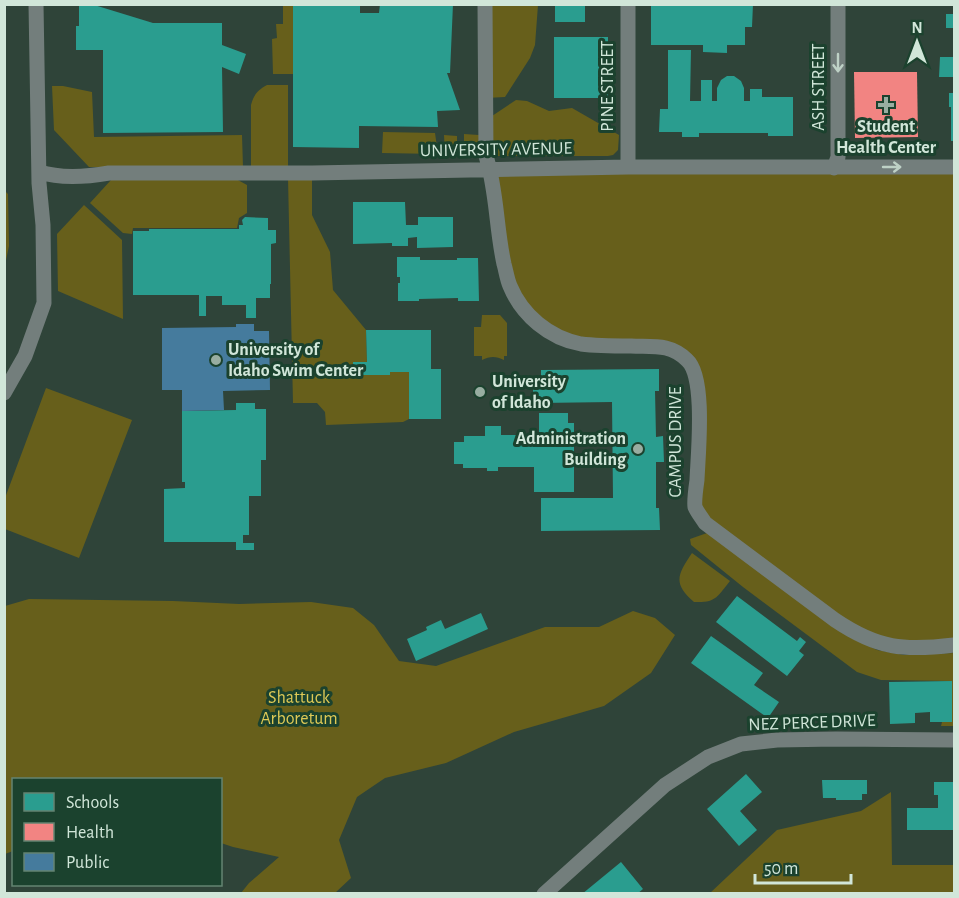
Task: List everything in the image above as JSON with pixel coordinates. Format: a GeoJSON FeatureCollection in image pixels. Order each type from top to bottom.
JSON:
{"type":"FeatureCollection","features":[{"type":"Feature","properties":{"kind":"street"},"geometry":{"type":"LineString","coordinates":[[4,393],[25,356],[44,303],[36,4]]}},
{"type":"Feature","properties":{"kind":"street"},"geometry":{"type":"LineString","coordinates":[[485,4],[486,156],[490,169]]}},
{"type":"Feature","properties":{"kind":"street","name":"PINE STREET"},"geometry":{"type":"LineString","coordinates":[[628,4],[628,167]]}},
{"type":"Feature","properties":{"kind":"street","name":"ASH STREET"},"geometry":{"type":"LineString","coordinates":[[834,168],[838,157],[838,4]]}},
{"type":"Feature","properties":{"kind":"street","name":"UNIVERSITY AVENUE"},"geometry":{"type":"LineString","coordinates":[[39,172],[52,176],[89,177],[109,173],[312,173],[628,167],[954,167]]}},
{"type":"Feature","properties":{"kind":"street","name":"CAMPUS DRIVE"},"geometry":{"type":"LineString","coordinates":[[490,169],[501,249],[509,286],[524,310],[535,322],[551,333],[580,344],[654,345],[670,349],[688,360],[696,375],[698,400],[699,434],[695,507],[705,523],[835,620],[867,639],[882,644],[923,649],[954,645]]}},
{"type":"Feature","properties":{"kind":"street","name":"NEZ PERCE DRIVE"},"geometry":{"type":"LineString","coordinates":[[544,894],[665,784],[708,757],[741,744],[777,740],[954,740]]}},
{"type":"Feature","properties":{"kind":"green space"},"geometry":{"type":"Polygon","coordinates":[[[283,5],[293,5],[293,74],[273,74],[272,39],[277,38],[276,24],[283,24],[283,5]]]}},
{"type":"Feature","properties":{"kind":"green space"},"geometry":{"type":"Polygon","coordinates":[[[485,5],[538,5],[535,45],[530,58],[505,97],[486,98],[485,5]]]}},
{"type":"Feature","properties":{"kind":"green space"},"geometry":{"type":"Polygon","coordinates":[[[267,85],[288,85],[288,168],[251,168],[251,105],[257,93],[267,85]]]}},
{"type":"Feature","properties":{"kind":"green space"},"geometry":{"type":"Polygon","coordinates":[[[52,86],[92,92],[94,137],[242,135],[243,167],[89,167],[54,130],[52,86]]]}},
{"type":"Feature","properties":{"kind":"green space"},"geometry":{"type":"Polygon","coordinates":[[[516,100],[527,101],[549,111],[572,108],[619,135],[618,150],[608,156],[486,156],[492,116],[516,100]]]}},
{"type":"Feature","properties":{"kind":"green space"},"geometry":{"type":"Polygon","coordinates":[[[383,132],[435,133],[438,154],[382,153],[383,132]]]}},
{"type":"Feature","properties":{"kind":"green space"},"geometry":{"type":"Polygon","coordinates":[[[464,134],[479,135],[479,154],[464,154],[464,134]]]}},
{"type":"Feature","properties":{"kind":"green space"},"geometry":{"type":"Polygon","coordinates":[[[444,135],[457,136],[457,155],[445,155],[444,135]]]}},
{"type":"Feature","properties":{"kind":"green space"},"geometry":{"type":"Polygon","coordinates":[[[954,167],[954,645],[867,639],[695,507],[695,375],[670,349],[551,333],[509,286],[490,169],[954,167]]]}},
{"type":"Feature","properties":{"kind":"green space"},"geometry":{"type":"Polygon","coordinates":[[[288,178],[312,178],[312,215],[330,252],[333,290],[366,330],[367,362],[353,375],[390,375],[390,372],[409,372],[409,419],[403,422],[326,425],[325,412],[317,403],[293,403],[288,178]]]}},
{"type":"Feature","properties":{"kind":"green space"},"geometry":{"type":"Polygon","coordinates":[[[236,179],[247,185],[247,213],[239,218],[237,228],[133,228],[132,234],[123,233],[90,203],[111,180],[236,179]]]}},
{"type":"Feature","properties":{"kind":"green space"},"geometry":{"type":"Polygon","coordinates":[[[5,191],[8,194],[9,246],[5,265],[5,191]]]}},
{"type":"Feature","properties":{"kind":"green space"},"geometry":{"type":"Polygon","coordinates":[[[84,205],[122,240],[123,319],[58,291],[57,234],[84,205]]]}},
{"type":"Feature","properties":{"kind":"green space"},"geometry":{"type":"Polygon","coordinates":[[[482,315],[500,315],[507,323],[507,356],[504,356],[504,360],[493,357],[482,360],[482,356],[474,356],[474,327],[481,327],[482,315]]]}},
{"type":"Feature","properties":{"kind":"green space"},"geometry":{"type":"Polygon","coordinates":[[[46,388],[132,420],[79,558],[5,529],[5,498],[46,388]]]}},
{"type":"Feature","properties":{"kind":"green space"},"geometry":{"type":"Polygon","coordinates":[[[707,533],[841,632],[877,650],[904,655],[954,653],[954,726],[941,726],[942,722],[952,721],[952,681],[881,680],[857,672],[691,545],[690,539],[707,533]]]}},
{"type":"Feature","properties":{"kind":"green space"},"geometry":{"type":"Polygon","coordinates":[[[692,553],[730,581],[712,600],[694,602],[682,589],[681,573],[692,553]]]}},
{"type":"Feature","properties":{"kind":"green space","name":"Shattuck Arboretum"},"geometry":{"type":"Polygon","coordinates":[[[29,599],[239,604],[311,602],[353,608],[374,625],[399,661],[436,666],[545,627],[599,627],[633,611],[655,618],[675,635],[651,673],[604,706],[514,732],[446,763],[385,778],[357,797],[339,840],[351,878],[335,893],[241,893],[279,857],[222,843],[222,778],[12,778],[12,851],[5,854],[5,606],[29,599]]]}},
{"type":"Feature","properties":{"kind":"green space"},"geometry":{"type":"Polygon","coordinates":[[[891,792],[892,865],[954,865],[954,893],[710,893],[777,830],[861,811],[891,792]]]}},
{"type":"Feature","properties":{"kind":"building: Schools"},"geometry":{"type":"Polygon","coordinates":[[[79,4],[91,4],[153,23],[222,23],[222,45],[246,54],[239,74],[222,67],[223,132],[103,133],[103,50],[76,50],[79,4]]]}},
{"type":"Feature","properties":{"kind":"building: Schools"},"geometry":{"type":"Polygon","coordinates":[[[293,4],[360,4],[360,13],[379,13],[380,4],[453,4],[450,73],[447,73],[460,110],[437,111],[438,127],[359,126],[359,148],[293,147],[293,4]]]}},
{"type":"Feature","properties":{"kind":"building: Schools"},"geometry":{"type":"Polygon","coordinates":[[[555,4],[585,4],[585,22],[555,22],[555,4]]]}},
{"type":"Feature","properties":{"kind":"building: Schools"},"geometry":{"type":"Polygon","coordinates":[[[651,4],[753,4],[752,27],[745,27],[745,45],[727,45],[727,53],[703,52],[703,45],[651,45],[651,4]]]}},
{"type":"Feature","properties":{"kind":"building: Schools"},"geometry":{"type":"Polygon","coordinates":[[[946,14],[954,14],[954,28],[946,28],[946,14]]]}},
{"type":"Feature","properties":{"kind":"building: Schools"},"geometry":{"type":"Polygon","coordinates":[[[554,37],[608,37],[608,98],[554,98],[554,37]]]}},
{"type":"Feature","properties":{"kind":"building: Schools"},"geometry":{"type":"Polygon","coordinates":[[[668,50],[691,50],[690,101],[701,101],[701,80],[712,80],[712,101],[717,101],[717,88],[721,80],[727,76],[734,76],[741,81],[744,88],[744,101],[750,101],[750,89],[762,89],[762,97],[793,97],[793,136],[768,136],[768,133],[699,133],[699,137],[682,137],[682,132],[659,132],[660,109],[668,109],[668,50]]]}},
{"type":"Feature","properties":{"kind":"building: Schools"},"geometry":{"type":"Polygon","coordinates":[[[940,57],[954,57],[954,77],[939,77],[940,57]]]}},
{"type":"Feature","properties":{"kind":"building: Schools"},"geometry":{"type":"Polygon","coordinates":[[[949,93],[954,93],[954,141],[951,141],[949,93]]]}},
{"type":"Feature","properties":{"kind":"building: Schools"},"geometry":{"type":"Polygon","coordinates":[[[353,202],[405,202],[406,225],[418,225],[418,217],[453,217],[453,247],[417,248],[417,237],[408,238],[408,246],[392,246],[392,243],[353,244],[353,202]]]}},
{"type":"Feature","properties":{"kind":"building: Schools"},"geometry":{"type":"Polygon","coordinates":[[[245,217],[268,218],[268,230],[276,230],[276,243],[271,244],[270,298],[256,298],[256,318],[246,318],[246,305],[222,305],[222,296],[206,296],[206,316],[199,316],[199,295],[133,295],[133,231],[239,229],[245,217]]]}},
{"type":"Feature","properties":{"kind":"building: Schools"},"geometry":{"type":"Polygon","coordinates":[[[397,257],[420,257],[420,260],[478,258],[479,301],[458,301],[458,298],[398,301],[400,277],[397,277],[397,257]]]}},
{"type":"Feature","properties":{"kind":"building: Schools"},"geometry":{"type":"Polygon","coordinates":[[[366,330],[431,330],[431,369],[441,369],[441,419],[409,419],[409,372],[390,372],[390,375],[353,375],[353,362],[367,362],[366,330]]]}},
{"type":"Feature","properties":{"kind":"building: Schools","name":"Administration Building"},"geometry":{"type":"Polygon","coordinates":[[[659,369],[659,391],[655,391],[656,437],[663,436],[664,462],[656,462],[656,508],[659,508],[660,530],[541,531],[541,498],[613,498],[612,402],[540,403],[540,396],[533,396],[533,379],[541,379],[541,370],[659,369]]]}},
{"type":"Feature","properties":{"kind":"building: Schools"},"geometry":{"type":"Polygon","coordinates":[[[236,403],[255,403],[255,409],[266,409],[266,460],[261,460],[261,496],[249,496],[249,535],[243,535],[243,543],[254,543],[254,550],[236,550],[236,542],[164,542],[164,489],[185,488],[185,482],[182,482],[182,411],[236,410],[236,403]]]}},
{"type":"Feature","properties":{"kind":"building: Schools"},"geometry":{"type":"Polygon","coordinates":[[[539,413],[568,413],[568,423],[574,423],[574,492],[534,492],[534,467],[498,467],[498,471],[487,471],[487,468],[463,468],[463,464],[454,464],[454,442],[464,442],[464,436],[485,436],[485,426],[501,426],[501,435],[539,435],[539,413]]]}},
{"type":"Feature","properties":{"kind":"building: Schools"},"geometry":{"type":"Polygon","coordinates":[[[737,596],[797,641],[800,637],[806,642],[799,651],[804,655],[787,676],[716,622],[737,596]]]}},
{"type":"Feature","properties":{"kind":"building: Schools"},"geometry":{"type":"Polygon","coordinates":[[[481,613],[488,629],[416,661],[407,639],[427,630],[426,627],[441,620],[445,629],[481,613]]]}},
{"type":"Feature","properties":{"kind":"building: Schools"},"geometry":{"type":"Polygon","coordinates":[[[711,636],[763,673],[754,685],[779,702],[768,718],[691,663],[711,636]]]}},
{"type":"Feature","properties":{"kind":"building: Schools"},"geometry":{"type":"Polygon","coordinates":[[[952,681],[952,722],[930,722],[930,712],[915,713],[915,723],[890,724],[889,682],[952,681]]]}},
{"type":"Feature","properties":{"kind":"building: Schools"},"geometry":{"type":"Polygon","coordinates":[[[746,774],[762,792],[740,811],[757,830],[739,846],[707,809],[746,774]]]}},
{"type":"Feature","properties":{"kind":"building: Schools"},"geometry":{"type":"Polygon","coordinates":[[[822,780],[867,780],[867,794],[862,794],[862,800],[823,798],[822,780]]]}},
{"type":"Feature","properties":{"kind":"building: Schools"},"geometry":{"type":"Polygon","coordinates":[[[934,782],[954,782],[954,830],[907,830],[907,808],[938,808],[938,795],[934,795],[934,782]]]}},
{"type":"Feature","properties":{"kind":"building: Schools"},"geometry":{"type":"Polygon","coordinates":[[[621,862],[643,889],[637,894],[582,894],[621,862]]]}},
{"type":"Feature","properties":{"kind":"building: Health","name":"Student Health Center"},"geometry":{"type":"Polygon","coordinates":[[[854,72],[917,72],[918,137],[855,138],[854,72]]]}},
{"type":"Feature","properties":{"kind":"building: Public","name":"University of Idaho Swim Center"},"geometry":{"type":"Polygon","coordinates":[[[236,324],[254,324],[254,331],[269,331],[270,390],[223,391],[224,410],[182,411],[182,390],[162,390],[162,328],[236,327],[236,324]]]}},
{"type":"Feature","properties":{"kind":"place","name":"Student Health Center"},"geometry":{"type":"Point","coordinates":[886,105]}},
{"type":"Feature","properties":{"kind":"place","name":"University of Idaho Swim Center"},"geometry":{"type":"Point","coordinates":[216,360]}},
{"type":"Feature","properties":{"kind":"place","name":"University of Idaho"},"geometry":{"type":"Point","coordinates":[480,392]}},
{"type":"Feature","properties":{"kind":"place","name":"Administration Building"},"geometry":{"type":"Point","coordinates":[638,449]}}]}
